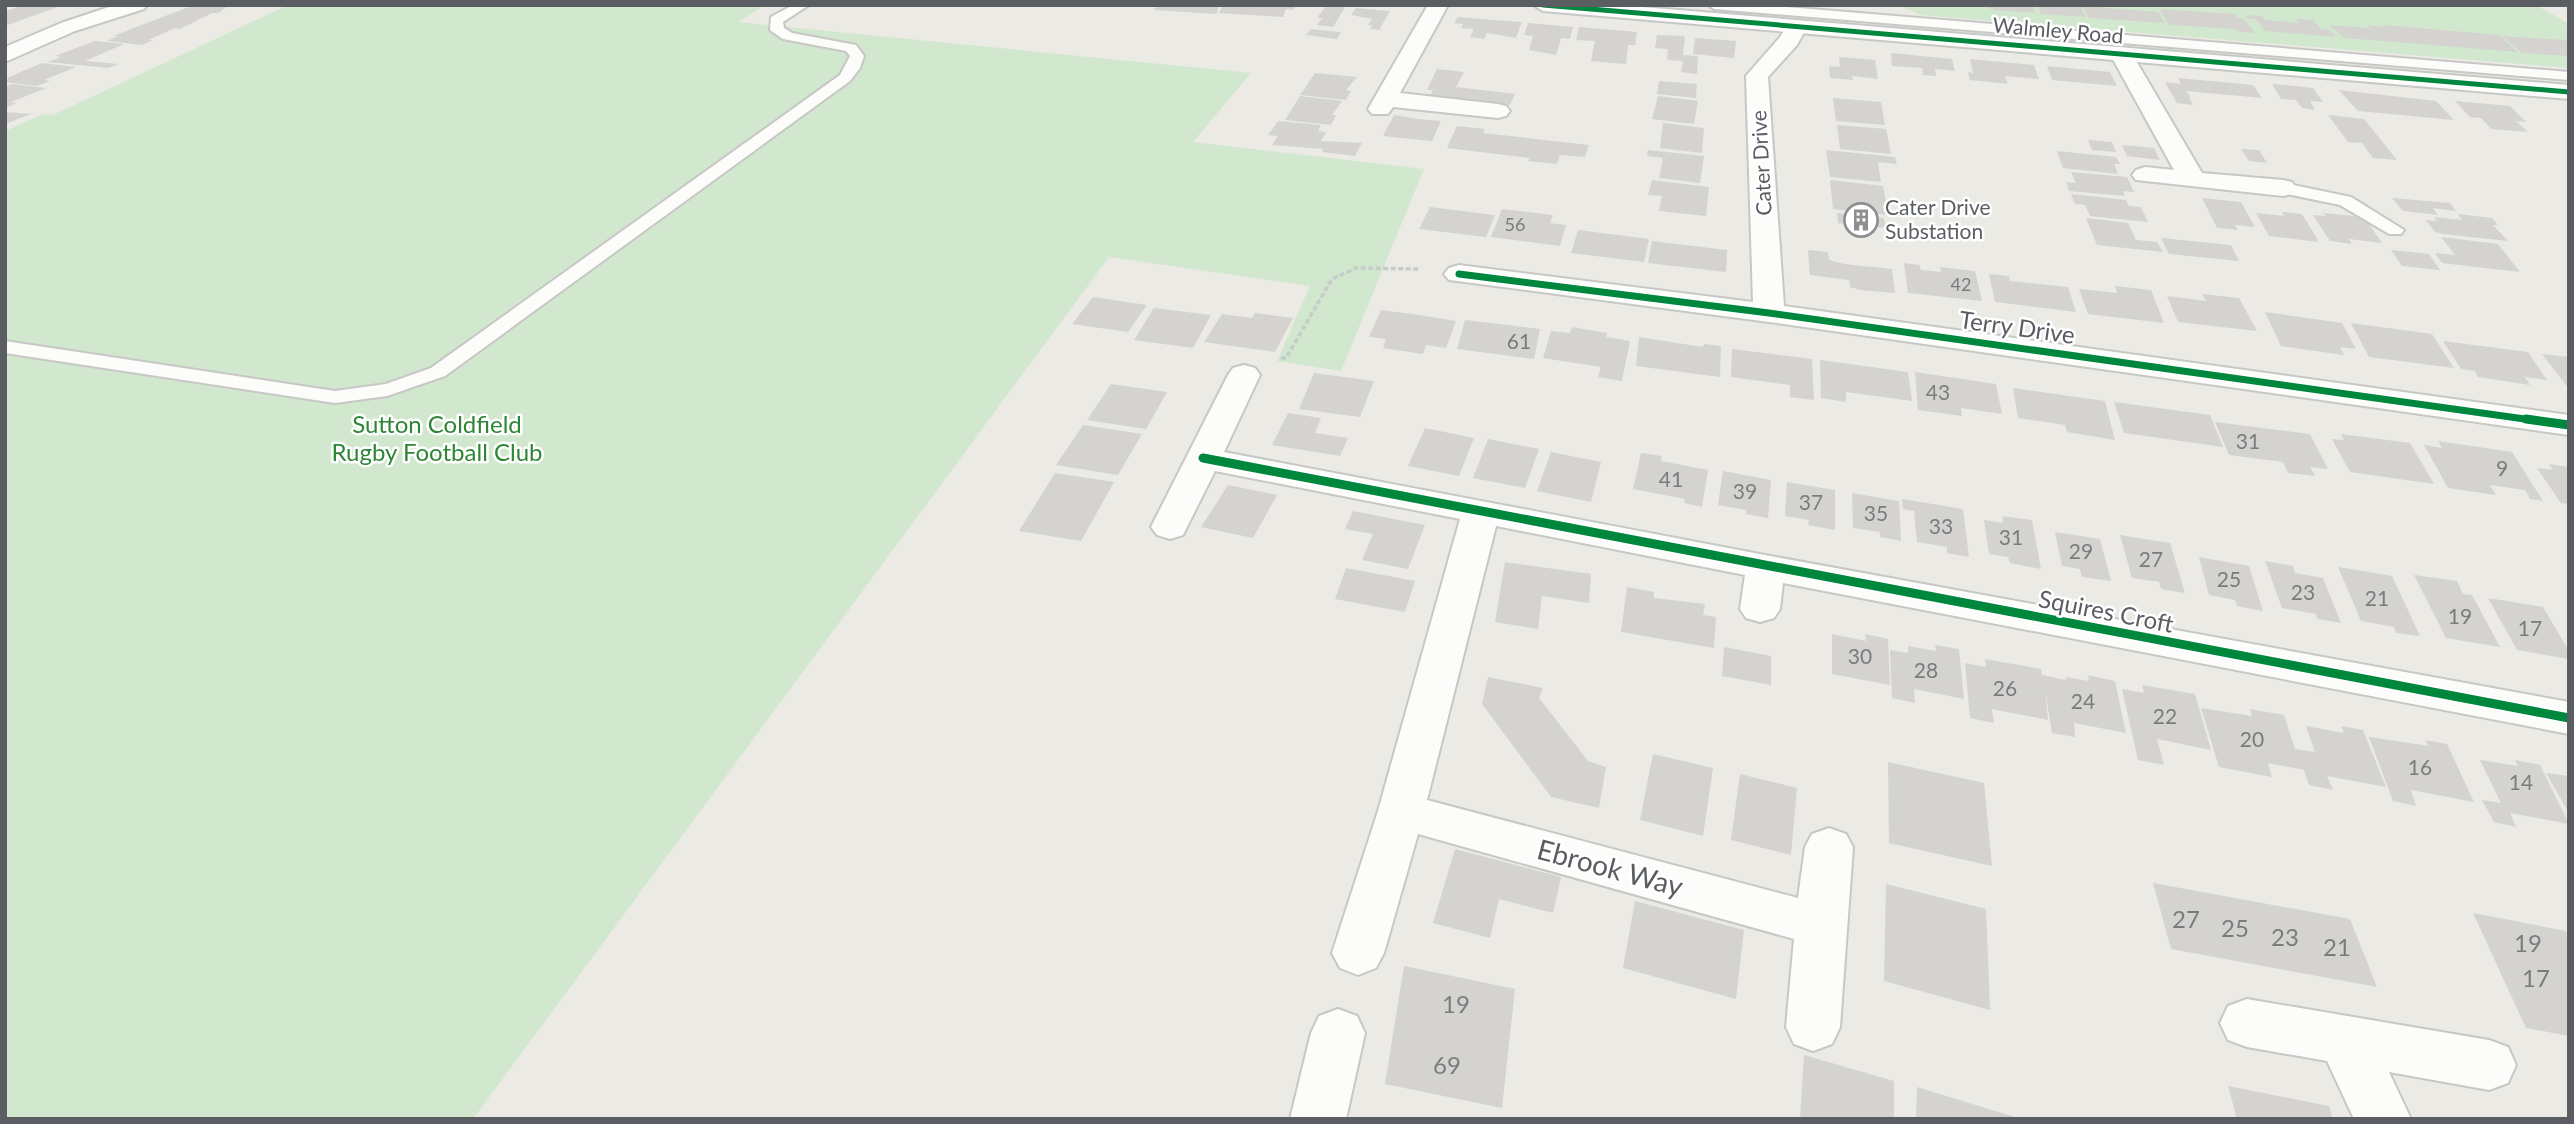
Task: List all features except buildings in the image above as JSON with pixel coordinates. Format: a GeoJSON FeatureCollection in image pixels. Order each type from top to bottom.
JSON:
{"type":"FeatureCollection","features":[{"type":"Feature","properties":{"kind":"street"},"geometry":{"type":"LineString","coordinates":[[5,55],[68,27],[137,5]]}},
{"type":"Feature","properties":{"kind":"street"},"geometry":{"type":"LineString","coordinates":[[1438,5],[1383,104],[1498,111]]}},
{"type":"Feature","properties":{"kind":"street","name":"Walmley Road"},"geometry":{"type":"LineString","coordinates":[[1544,5],[1796,26],[1832,22],[2121,54],[2499,78],[2569,92]]}},
{"type":"Feature","properties":{"kind":"street","name":"Cater Drive"},"geometry":{"type":"LineString","coordinates":[[1769,313],[1757,76],[1789,40],[1796,26]]}},
{"type":"Feature","properties":{"kind":"street"},"geometry":{"type":"LineString","coordinates":[[2121,54],[2193,180]]}},
{"type":"Feature","properties":{"kind":"street"},"geometry":{"type":"LineString","coordinates":[[2145,175],[2283,188]]}},
{"type":"Feature","properties":{"kind":"street","name":"Terry Drive"},"geometry":{"type":"LineString","coordinates":[[1459,274],[1769,313],[2569,425]]}},
{"type":"Feature","properties":{"kind":"street"},"geometry":{"type":"LineString","coordinates":[[1170,527],[1244,375]]}},
{"type":"Feature","properties":{"kind":"street","name":"Squires Croft"},"geometry":{"type":"LineString","coordinates":[[1203,458],[1636,543],[2569,718]]}},
{"type":"Feature","properties":{"kind":"street"},"geometry":{"type":"LineString","coordinates":[[1358,953],[1401,811],[1481,512]]}},
{"type":"Feature","properties":{"kind":"street"},"geometry":{"type":"LineString","coordinates":[[1760,609],[1765,567]]}},
{"type":"Feature","properties":{"kind":"street","name":"Ebrook Way"},"geometry":{"type":"LineString","coordinates":[[1401,811],[1819,925]]}},
{"type":"Feature","properties":{"kind":"street"},"geometry":{"type":"LineString","coordinates":[[1813,1027],[1819,925],[1829,847]]}},
{"type":"Feature","properties":{"kind":"street"},"geometry":{"type":"LineString","coordinates":[[2247,1023],[2489,1065]]}},
{"type":"Feature","properties":{"kind":"street"},"geometry":{"type":"LineString","coordinates":[[1318,1119],[1338,1033]]}},
{"type":"Feature","properties":{"kind":"street"},"geometry":{"type":"LineString","coordinates":[[2344,1041],[2383,1119]]}},
{"type":"Feature","properties":{"kind":"lane"},"geometry":{"type":"LineString","coordinates":[[5,347],[334,397],[372,394],[406,387],[438,372],[845,78],[853,68],[857,56],[851,48],[788,36],[777,30],[776,20],[803,5]]}},
{"type":"Feature","properties":{"kind":"lane"},"geometry":{"type":"LineString","coordinates":[[1714,5],[1832,22],[1854,11],[2499,78],[2569,76]]}},
{"type":"Feature","properties":{"kind":"lane"},"geometry":{"type":"LineString","coordinates":[[2283,188],[2345,201],[2395,230]]}},
{"type":"Feature","properties":{"kind":"path"},"geometry":{"type":"LineString","coordinates":[[1244,375],[1255,358],[1286,358],[1332,279],[1356,268],[1407,267],[1459,274]]}},
{"type":"Feature","properties":{"kind":"green space","name":"Sutton Coldfield Rugby Football Club"},"geometry":{"type":"Polygon","coordinates":[[[288,5],[765,5],[738,22],[1251,73],[1193,142],[1424,169],[1341,371],[1277,361],[1310,286],[1109,257],[473,1119],[5,1119],[5,131],[43,114],[53,115],[288,5]]]}},
{"type":"Feature","properties":{"kind":"green space"},"geometry":{"type":"Polygon","coordinates":[[[1898,5],[2536,5],[2569,24],[2569,68],[1921,15],[1898,5]]]}},
{"type":"Feature","properties":{"kind":"cycle path"},"geometry":{"type":"LineString","coordinates":[[1543,5],[2569,92]]}},
{"type":"Feature","properties":{"kind":"cycle path"},"geometry":{"type":"LineString","coordinates":[[1459,274],[1769,313],[2569,425]]}},
{"type":"Feature","properties":{"kind":"cycle path"},"geometry":{"type":"LineString","coordinates":[[1203,458],[2569,718]]}},
{"type":"Feature","properties":{"kind":"place","name":"Cater Drive Substation"},"geometry":{"type":"Point","coordinates":[1861,220]}}]}
